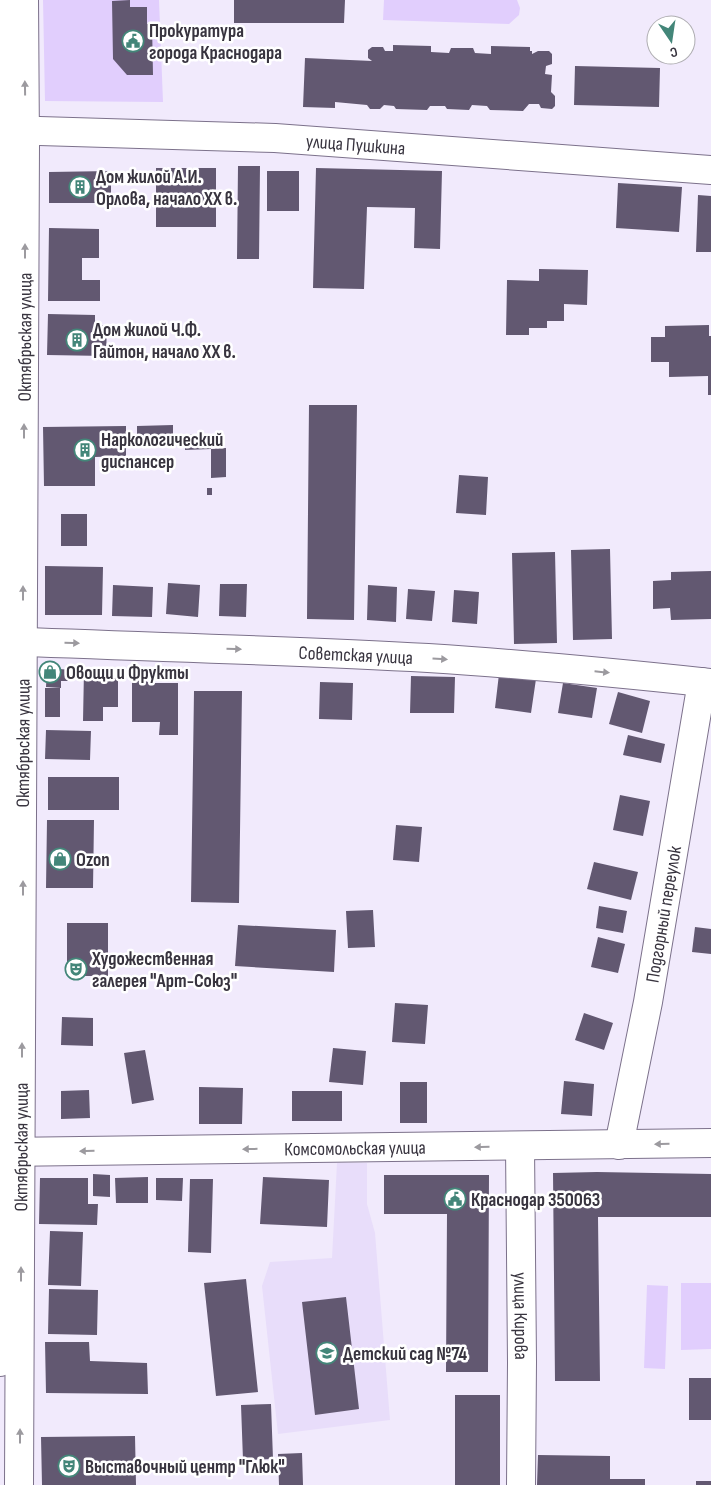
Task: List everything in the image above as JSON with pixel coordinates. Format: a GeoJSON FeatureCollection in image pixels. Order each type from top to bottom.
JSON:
{"type":"FeatureCollection","features":[{"type":"Feature","properties":{"kind":"street","name":"Октябрьская улица"},"geometry":{"type":"LineString","coordinates":[[6,0],[11,130],[8,1152],[19,1485]]}},
{"type":"Feature","properties":{"kind":"street","name":"Октябрьская улица"},"geometry":{"type":"LineString","coordinates":[[11,130],[24,0]]}},
{"type":"Feature","properties":{"kind":"street","name":"улица Пушкина"},"geometry":{"type":"LineString","coordinates":[[11,130],[275,138],[711,170]]}},
{"type":"Feature","properties":{"kind":"street","name":"Советская улица"},"geometry":{"type":"LineString","coordinates":[[9,641],[286,651],[418,658],[574,669],[706,682]]}},
{"type":"Feature","properties":{"kind":"street","name":"Подгорный переулок"},"geometry":{"type":"LineString","coordinates":[[619,1145],[648,1002],[706,682]]}},
{"type":"Feature","properties":{"kind":"street","name":"Комсомольская улица"},"geometry":{"type":"LineString","coordinates":[[8,1152],[711,1144]]}},
{"type":"Feature","properties":{"kind":"street","name":"улица Кирова"},"geometry":{"type":"LineString","coordinates":[[520,1146],[521,1485]]}},
{"type":"Feature","properties":{"kind":"street","name":"Октябрьская улица"},"geometry":{"type":"LineString","coordinates":[[0,1362],[8,1152]]}},
{"type":"Feature","properties":{"kind":"shaded area"},"geometry":{"type":"Polygon","coordinates":[[[43,0],[159,0],[163,102],[45,101],[43,0]]]}},
{"type":"Feature","properties":{"kind":"shaded area"},"geometry":{"type":"Polygon","coordinates":[[[384,0],[517,0],[520,8],[519,15],[509,24],[383,20],[384,0]]]}},
{"type":"Feature","properties":{"kind":"shaded area","name":"Детский сад №74"},"geometry":{"type":"Polygon","coordinates":[[[337,1163],[367,1163],[367,1204],[375,1233],[390,1420],[278,1434],[262,1286],[270,1262],[332,1258],[337,1163]]]}},
{"type":"Feature","properties":{"kind":"shaded area"},"geometry":{"type":"Polygon","coordinates":[[[681,1283],[711,1283],[711,1349],[681,1350],[681,1283]]]}},
{"type":"Feature","properties":{"kind":"shaded area"},"geometry":{"type":"Polygon","coordinates":[[[647,1285],[668,1286],[665,1369],[644,1368],[647,1285]]]}},
{"type":"Feature","properties":{"kind":"building","name":"Прокуратура города Краснодара"},"geometry":{"type":"Polygon","coordinates":[[[130,0],[130,7],[147,7],[147,24],[152,23],[153,75],[127,75],[113,59],[112,1],[130,0]]]}},
{"type":"Feature","properties":{"kind":"building"},"geometry":{"type":"Polygon","coordinates":[[[234,0],[345,0],[344,23],[234,23],[234,0]]]}},
{"type":"Feature","properties":{"kind":"building"},"geometry":{"type":"Polygon","coordinates":[[[393,45],[431,46],[431,52],[449,53],[451,48],[473,48],[475,53],[491,54],[491,46],[530,47],[532,54],[538,51],[549,51],[552,54],[552,64],[546,66],[545,74],[552,75],[551,92],[555,96],[555,106],[552,109],[541,108],[539,104],[529,104],[523,111],[490,110],[487,106],[472,105],[469,110],[447,109],[445,106],[430,106],[427,110],[396,109],[394,106],[384,105],[380,109],[370,109],[367,105],[335,102],[335,108],[303,107],[305,58],[372,61],[368,58],[368,50],[372,47],[383,47],[385,51],[393,51],[393,45]]]}},
{"type":"Feature","properties":{"kind":"building"},"geometry":{"type":"Polygon","coordinates":[[[575,66],[660,68],[659,107],[574,105],[575,66]]]}},
{"type":"Feature","properties":{"kind":"building"},"geometry":{"type":"Polygon","coordinates":[[[238,166],[260,166],[259,259],[237,259],[238,166]]]}},
{"type":"Feature","properties":{"kind":"building"},"geometry":{"type":"Polygon","coordinates":[[[156,168],[216,168],[216,227],[156,227],[156,168]]]}},
{"type":"Feature","properties":{"kind":"building"},"geometry":{"type":"Polygon","coordinates":[[[316,168],[442,171],[440,249],[414,248],[415,208],[367,207],[364,289],[313,288],[316,168]]]}},
{"type":"Feature","properties":{"kind":"building","name":"Дом жилой А.И. Орлова, начало XX в."},"geometry":{"type":"Polygon","coordinates":[[[111,171],[111,203],[49,203],[49,172],[111,171]]]}},
{"type":"Feature","properties":{"kind":"building"},"geometry":{"type":"Polygon","coordinates":[[[267,171],[299,171],[299,211],[267,211],[267,171]]]}},
{"type":"Feature","properties":{"kind":"building"},"geometry":{"type":"Polygon","coordinates":[[[618,183],[682,187],[679,232],[616,228],[618,183]]]}},
{"type":"Feature","properties":{"kind":"building"},"geometry":{"type":"Polygon","coordinates":[[[698,195],[711,196],[711,252],[696,252],[698,195]]]}},
{"type":"Feature","properties":{"kind":"building"},"geometry":{"type":"Polygon","coordinates":[[[49,228],[99,229],[99,258],[82,258],[82,280],[100,280],[100,301],[48,301],[49,228]]]}},
{"type":"Feature","properties":{"kind":"building"},"geometry":{"type":"Polygon","coordinates":[[[539,269],[588,270],[587,305],[564,304],[564,321],[547,321],[547,328],[529,328],[529,335],[506,335],[507,280],[539,281],[539,269]]]}},
{"type":"Feature","properties":{"kind":"building","name":"Дом жилой Ч.Ф. Гайтон, начало XX в."},"geometry":{"type":"Polygon","coordinates":[[[48,314],[95,315],[95,325],[107,325],[106,356],[47,355],[48,314]]]}},
{"type":"Feature","properties":{"kind":"building"},"geometry":{"type":"Polygon","coordinates":[[[709,325],[709,336],[711,336],[711,395],[708,395],[708,376],[669,377],[669,362],[651,362],[651,337],[665,337],[665,326],[709,325]]]}},
{"type":"Feature","properties":{"kind":"building"},"geometry":{"type":"Polygon","coordinates":[[[309,405],[357,405],[354,620],[307,619],[309,405]]]}},
{"type":"Feature","properties":{"kind":"building"},"geometry":{"type":"Polygon","coordinates":[[[173,425],[173,436],[137,438],[137,426],[173,425]]]}},
{"type":"Feature","properties":{"kind":"building","name":"Наркологический диспансер"},"geometry":{"type":"Polygon","coordinates":[[[126,426],[126,456],[95,457],[95,486],[44,486],[43,427],[126,426]]]}},
{"type":"Feature","properties":{"kind":"building"},"geometry":{"type":"Polygon","coordinates":[[[210,434],[211,449],[185,450],[185,435],[210,434]]]}},
{"type":"Feature","properties":{"kind":"building"},"geometry":{"type":"Polygon","coordinates":[[[226,448],[226,477],[211,478],[211,449],[226,448]]]}},
{"type":"Feature","properties":{"kind":"building"},"geometry":{"type":"Polygon","coordinates":[[[459,475],[488,477],[486,515],[456,513],[459,475]]]}},
{"type":"Feature","properties":{"kind":"building"},"geometry":{"type":"Polygon","coordinates":[[[207,488],[212,488],[212,495],[207,495],[207,488]]]}},
{"type":"Feature","properties":{"kind":"building"},"geometry":{"type":"Polygon","coordinates":[[[61,514],[87,514],[87,546],[61,546],[61,514]]]}},
{"type":"Feature","properties":{"kind":"building"},"geometry":{"type":"Polygon","coordinates":[[[610,549],[612,639],[573,640],[571,550],[610,549]]]}},
{"type":"Feature","properties":{"kind":"building"},"geometry":{"type":"Polygon","coordinates":[[[555,552],[557,643],[514,644],[512,553],[555,552]]]}},
{"type":"Feature","properties":{"kind":"building"},"geometry":{"type":"Polygon","coordinates":[[[45,566],[103,567],[102,615],[45,615],[45,566]]]}},
{"type":"Feature","properties":{"kind":"building"},"geometry":{"type":"Polygon","coordinates":[[[711,571],[711,619],[671,620],[670,608],[653,609],[653,581],[671,580],[671,572],[711,571]]]}},
{"type":"Feature","properties":{"kind":"building"},"geometry":{"type":"Polygon","coordinates":[[[168,583],[200,585],[198,617],[166,614],[168,583]]]}},
{"type":"Feature","properties":{"kind":"building"},"geometry":{"type":"Polygon","coordinates":[[[220,584],[247,584],[246,617],[219,616],[220,584]]]}},
{"type":"Feature","properties":{"kind":"building"},"geometry":{"type":"Polygon","coordinates":[[[113,585],[153,587],[152,617],[112,616],[113,585]]]}},
{"type":"Feature","properties":{"kind":"building"},"geometry":{"type":"Polygon","coordinates":[[[368,585],[397,587],[396,622],[367,620],[368,585]]]}},
{"type":"Feature","properties":{"kind":"building"},"geometry":{"type":"Polygon","coordinates":[[[408,589],[435,591],[432,621],[406,619],[408,589]]]}},
{"type":"Feature","properties":{"kind":"building"},"geometry":{"type":"Polygon","coordinates":[[[454,590],[479,592],[477,624],[452,622],[454,590]]]}},
{"type":"Feature","properties":{"kind":"building"},"geometry":{"type":"Polygon","coordinates":[[[47,668],[72,670],[72,681],[61,681],[61,688],[46,687],[47,668]]]}},
{"type":"Feature","properties":{"kind":"building"},"geometry":{"type":"Polygon","coordinates":[[[84,670],[118,670],[118,707],[103,707],[103,721],[83,721],[84,670]]]}},
{"type":"Feature","properties":{"kind":"building"},"geometry":{"type":"Polygon","coordinates":[[[499,674],[536,679],[531,713],[495,708],[499,674]]]}},
{"type":"Feature","properties":{"kind":"building"},"geometry":{"type":"Polygon","coordinates":[[[411,676],[455,677],[454,713],[410,713],[411,676]]]}},
{"type":"Feature","properties":{"kind":"building"},"geometry":{"type":"Polygon","coordinates":[[[142,678],[149,683],[178,683],[178,735],[159,735],[160,722],[132,722],[132,683],[136,679],[142,678]]]}},
{"type":"Feature","properties":{"kind":"building"},"geometry":{"type":"Polygon","coordinates":[[[320,682],[353,683],[352,720],[319,719],[320,682]]]}},
{"type":"Feature","properties":{"kind":"building"},"geometry":{"type":"Polygon","coordinates":[[[563,683],[597,688],[592,718],[558,713],[563,683]]]}},
{"type":"Feature","properties":{"kind":"building"},"geometry":{"type":"Polygon","coordinates":[[[45,688],[60,688],[60,717],[45,717],[45,688]]]}},
{"type":"Feature","properties":{"kind":"building"},"geometry":{"type":"Polygon","coordinates":[[[194,691],[242,691],[239,903],[191,902],[194,691]]]}},
{"type":"Feature","properties":{"kind":"building"},"geometry":{"type":"Polygon","coordinates":[[[618,692],[650,701],[642,733],[609,724],[618,692]]]}},
{"type":"Feature","properties":{"kind":"building"},"geometry":{"type":"Polygon","coordinates":[[[46,730],[91,731],[90,760],[45,759],[46,730]]]}},
{"type":"Feature","properties":{"kind":"building"},"geometry":{"type":"Polygon","coordinates":[[[628,735],[665,744],[661,763],[623,755],[628,735]]]}},
{"type":"Feature","properties":{"kind":"building"},"geometry":{"type":"Polygon","coordinates":[[[48,777],[119,777],[119,810],[48,810],[48,777]]]}},
{"type":"Feature","properties":{"kind":"building"},"geometry":{"type":"Polygon","coordinates":[[[620,795],[650,801],[643,836],[613,830],[620,795]]]}},
{"type":"Feature","properties":{"kind":"building"},"geometry":{"type":"Polygon","coordinates":[[[47,820],[94,820],[93,888],[46,888],[47,820]]]}},
{"type":"Feature","properties":{"kind":"building"},"geometry":{"type":"Polygon","coordinates":[[[396,825],[422,827],[419,862],[393,860],[396,825]]]}},
{"type":"Feature","properties":{"kind":"building"},"geometry":{"type":"Polygon","coordinates":[[[594,862],[638,872],[631,900],[587,889],[594,862]]]}},
{"type":"Feature","properties":{"kind":"building"},"geometry":{"type":"Polygon","coordinates":[[[599,906],[627,911],[623,933],[596,928],[599,906]]]}},
{"type":"Feature","properties":{"kind":"building"},"geometry":{"type":"Polygon","coordinates":[[[373,910],[375,947],[348,948],[346,911],[373,910]]]}},
{"type":"Feature","properties":{"kind":"building"},"geometry":{"type":"Polygon","coordinates":[[[67,923],[108,923],[108,976],[67,976],[67,923]]]}},
{"type":"Feature","properties":{"kind":"building"},"geometry":{"type":"Polygon","coordinates":[[[238,925],[336,930],[334,972],[235,966],[238,925]]]}},
{"type":"Feature","properties":{"kind":"building"},"geometry":{"type":"Polygon","coordinates":[[[695,927],[711,929],[711,954],[692,952],[695,927]]]}},
{"type":"Feature","properties":{"kind":"building"},"geometry":{"type":"Polygon","coordinates":[[[598,937],[625,944],[618,973],[591,967],[598,937]]]}},
{"type":"Feature","properties":{"kind":"building"},"geometry":{"type":"Polygon","coordinates":[[[395,1003],[428,1005],[425,1044],[392,1042],[395,1003]]]}},
{"type":"Feature","properties":{"kind":"building"},"geometry":{"type":"Polygon","coordinates":[[[584,1013],[613,1023],[604,1050],[575,1040],[584,1013]]]}},
{"type":"Feature","properties":{"kind":"building"},"geometry":{"type":"Polygon","coordinates":[[[62,1017],[93,1018],[93,1046],[61,1045],[62,1017]]]}},
{"type":"Feature","properties":{"kind":"building"},"geometry":{"type":"Polygon","coordinates":[[[333,1048],[366,1051],[363,1085],[329,1082],[333,1048]]]}},
{"type":"Feature","properties":{"kind":"building"},"geometry":{"type":"Polygon","coordinates":[[[145,1050],[154,1100],[132,1104],[124,1053],[145,1050]]]}},
{"type":"Feature","properties":{"kind":"building"},"geometry":{"type":"Polygon","coordinates":[[[564,1081],[594,1084],[592,1116],[561,1114],[564,1081]]]}},
{"type":"Feature","properties":{"kind":"building"},"geometry":{"type":"Polygon","coordinates":[[[400,1082],[427,1082],[427,1123],[400,1123],[400,1082]]]}},
{"type":"Feature","properties":{"kind":"building"},"geometry":{"type":"Polygon","coordinates":[[[199,1087],[243,1088],[242,1124],[199,1124],[199,1087]]]}},
{"type":"Feature","properties":{"kind":"building"},"geometry":{"type":"Polygon","coordinates":[[[89,1090],[90,1118],[61,1119],[61,1091],[89,1090]]]}},
{"type":"Feature","properties":{"kind":"building"},"geometry":{"type":"Polygon","coordinates":[[[292,1091],[342,1091],[342,1121],[292,1121],[292,1091]]]}},
{"type":"Feature","properties":{"kind":"building"},"geometry":{"type":"Polygon","coordinates":[[[553,1173],[711,1174],[711,1217],[598,1217],[600,1381],[555,1381],[553,1173]]]}},
{"type":"Feature","properties":{"kind":"building"},"geometry":{"type":"Polygon","coordinates":[[[93,1174],[110,1175],[110,1197],[93,1196],[93,1174]]]}},
{"type":"Feature","properties":{"kind":"building"},"geometry":{"type":"Polygon","coordinates":[[[384,1175],[489,1175],[488,1372],[446,1372],[447,1214],[384,1214],[384,1175]]]}},
{"type":"Feature","properties":{"kind":"building"},"geometry":{"type":"Polygon","coordinates":[[[148,1177],[148,1203],[116,1203],[115,1178],[148,1177]]]}},
{"type":"Feature","properties":{"kind":"building"},"geometry":{"type":"Polygon","coordinates":[[[263,1177],[329,1180],[327,1227],[260,1224],[263,1177]]]}},
{"type":"Feature","properties":{"kind":"building"},"geometry":{"type":"Polygon","coordinates":[[[40,1178],[88,1178],[88,1204],[98,1204],[97,1225],[39,1224],[40,1178]]]}},
{"type":"Feature","properties":{"kind":"building"},"geometry":{"type":"Polygon","coordinates":[[[156,1178],[183,1178],[182,1201],[156,1200],[156,1178]]]}},
{"type":"Feature","properties":{"kind":"building"},"geometry":{"type":"Polygon","coordinates":[[[190,1179],[213,1179],[211,1253],[188,1252],[190,1179]]]}},
{"type":"Feature","properties":{"kind":"building"},"geometry":{"type":"Polygon","coordinates":[[[50,1231],[83,1232],[81,1286],[48,1285],[50,1231]]]}},
{"type":"Feature","properties":{"kind":"building"},"geometry":{"type":"Polygon","coordinates":[[[246,1279],[258,1392],[216,1396],[204,1283],[246,1279]]]}},
{"type":"Feature","properties":{"kind":"building"},"geometry":{"type":"Polygon","coordinates":[[[49,1289],[98,1290],[97,1335],[48,1334],[49,1289]]]}},
{"type":"Feature","properties":{"kind":"building"},"geometry":{"type":"Polygon","coordinates":[[[346,1297],[359,1409],[315,1415],[302,1302],[346,1297]]]}},
{"type":"Feature","properties":{"kind":"building"},"geometry":{"type":"Polygon","coordinates":[[[45,1342],[89,1342],[90,1361],[147,1363],[148,1394],[46,1393],[45,1342]]]}},
{"type":"Feature","properties":{"kind":"building"},"geometry":{"type":"Polygon","coordinates":[[[689,1378],[711,1378],[711,1420],[689,1420],[689,1378]]]}},
{"type":"Feature","properties":{"kind":"building"},"geometry":{"type":"Polygon","coordinates":[[[455,1395],[500,1395],[500,1485],[455,1485],[455,1395]]]}},
{"type":"Feature","properties":{"kind":"building"},"geometry":{"type":"Polygon","coordinates":[[[271,1404],[273,1459],[243,1460],[241,1405],[271,1404]]]}},
{"type":"Feature","properties":{"kind":"building"},"geometry":{"type":"Polygon","coordinates":[[[135,1436],[136,1485],[42,1485],[41,1437],[135,1436]]]}},
{"type":"Feature","properties":{"kind":"building"},"geometry":{"type":"Polygon","coordinates":[[[302,1453],[303,1485],[279,1485],[278,1454],[302,1453]]]}},
{"type":"Feature","properties":{"kind":"building"},"geometry":{"type":"Polygon","coordinates":[[[538,1455],[610,1456],[610,1479],[645,1479],[645,1485],[537,1485],[538,1455]]]}},
{"type":"Feature","properties":{"kind":"building"},"geometry":{"type":"Polygon","coordinates":[[[696,1481],[711,1481],[711,1485],[696,1485],[696,1481]]]}},
{"type":"Feature","properties":{"kind":"place","name":"Прокуратура города Краснодара"},"geometry":{"type":"Point","coordinates":[133,41]}},
{"type":"Feature","properties":{"kind":"place","name":"Дом жилой А.И. Орлова, начало XX в."},"geometry":{"type":"Point","coordinates":[80,187]}},
{"type":"Feature","properties":{"kind":"place","name":"Дом жилой Ч.Ф. Гайтон, начало XX в."},"geometry":{"type":"Point","coordinates":[77,340]}},
{"type":"Feature","properties":{"kind":"place","name":"Наркологический диспансер"},"geometry":{"type":"Point","coordinates":[85,450]}},
{"type":"Feature","properties":{"kind":"place","name":"Овощи и Фрукты"},"geometry":{"type":"Point","coordinates":[50,672]}},
{"type":"Feature","properties":{"kind":"place","name":"Ozon"},"geometry":{"type":"Point","coordinates":[60,859]}},
{"type":"Feature","properties":{"kind":"place","name":"Художественная галерея \"Арт-Союз\""},"geometry":{"type":"Point","coordinates":[76,969]}},
{"type":"Feature","properties":{"kind":"place","name":"Краснодар 350063"},"geometry":{"type":"Point","coordinates":[455,1199]}},
{"type":"Feature","properties":{"kind":"place","name":"Детский сад №74"},"geometry":{"type":"Point","coordinates":[327,1353]}},
{"type":"Feature","properties":{"kind":"place","name":"Выставочный центр \"Глюк\""},"geometry":{"type":"Point","coordinates":[69,1466]}}]}
